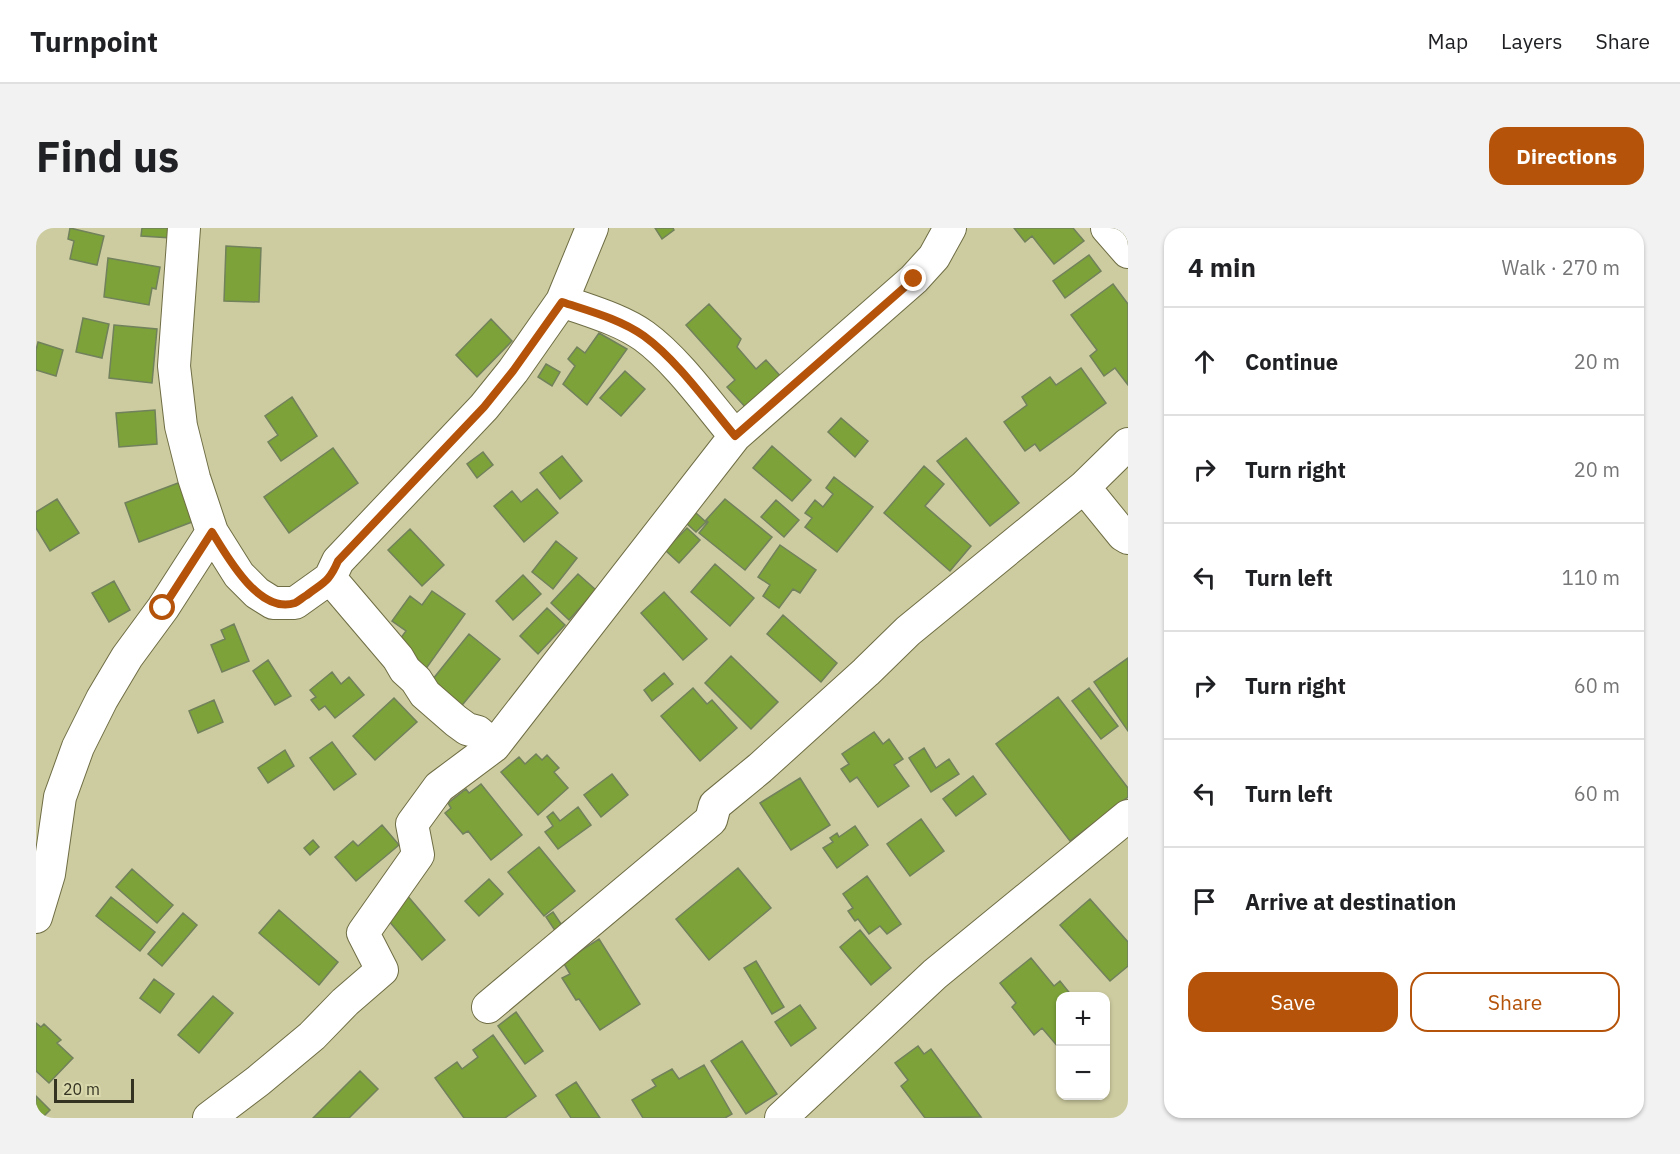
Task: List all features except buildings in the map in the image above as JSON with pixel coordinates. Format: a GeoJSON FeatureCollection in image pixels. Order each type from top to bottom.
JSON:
{"type":"FeatureCollection","features":[{"type":"Feature","properties":{"kind":"street"},"geometry":{"type":"LineString","coordinates":[[184,228],[174,366],[181,426],[194,478],[212,532],[239,574],[257,593],[273,603],[295,603],[330,578],[338,561],[484,407],[513,371],[562,302],[592,228]]}},
{"type":"Feature","properties":{"kind":"street"},"geometry":{"type":"LineString","coordinates":[[209,1118],[258,1082],[312,1036],[345,1002],[382,970],[363,933],[418,855],[412,824],[439,787],[494,746],[735,436],[914,279],[934,257],[950,228]]}},
{"type":"Feature","properties":{"kind":"street"},"geometry":{"type":"LineString","coordinates":[[1107,228],[1128,252]]}},
{"type":"Feature","properties":{"kind":"street"},"geometry":{"type":"LineString","coordinates":[[562,302],[622,323],[643,336],[665,354],[735,436]]}},
{"type":"Feature","properties":{"kind":"street"},"geometry":{"type":"LineString","coordinates":[[488,1007],[711,820],[715,806],[866,672],[908,631],[1084,486],[1128,444]]}},
{"type":"Feature","properties":{"kind":"street"},"geometry":{"type":"LineString","coordinates":[[1084,486],[1123,535],[1128,538]]}},
{"type":"Feature","properties":{"kind":"street"},"geometry":{"type":"LineString","coordinates":[[36,917],[49,874],[60,798],[78,747],[102,699],[128,657],[212,532]]}},
{"type":"Feature","properties":{"kind":"street"},"geometry":{"type":"LineString","coordinates":[[330,578],[398,658],[425,694],[456,721],[467,729],[478,732],[494,746]]}},
{"type":"Feature","properties":{"kind":"street"},"geometry":{"type":"LineString","coordinates":[[36,802],[55,833]]}},
{"type":"Feature","properties":{"kind":"street"},"geometry":{"type":"LineString","coordinates":[[781,1118],[935,974],[1128,816]]}},
{"type":"Feature","properties":{"kind":"route"},"geometry":{"type":"LineString","coordinates":[[163,608],[212,532],[239,574],[257,593],[273,603],[295,603],[330,578],[338,561],[484,407],[513,371],[562,302],[622,323],[643,336],[665,354],[735,436],[914,279]]}}]}
